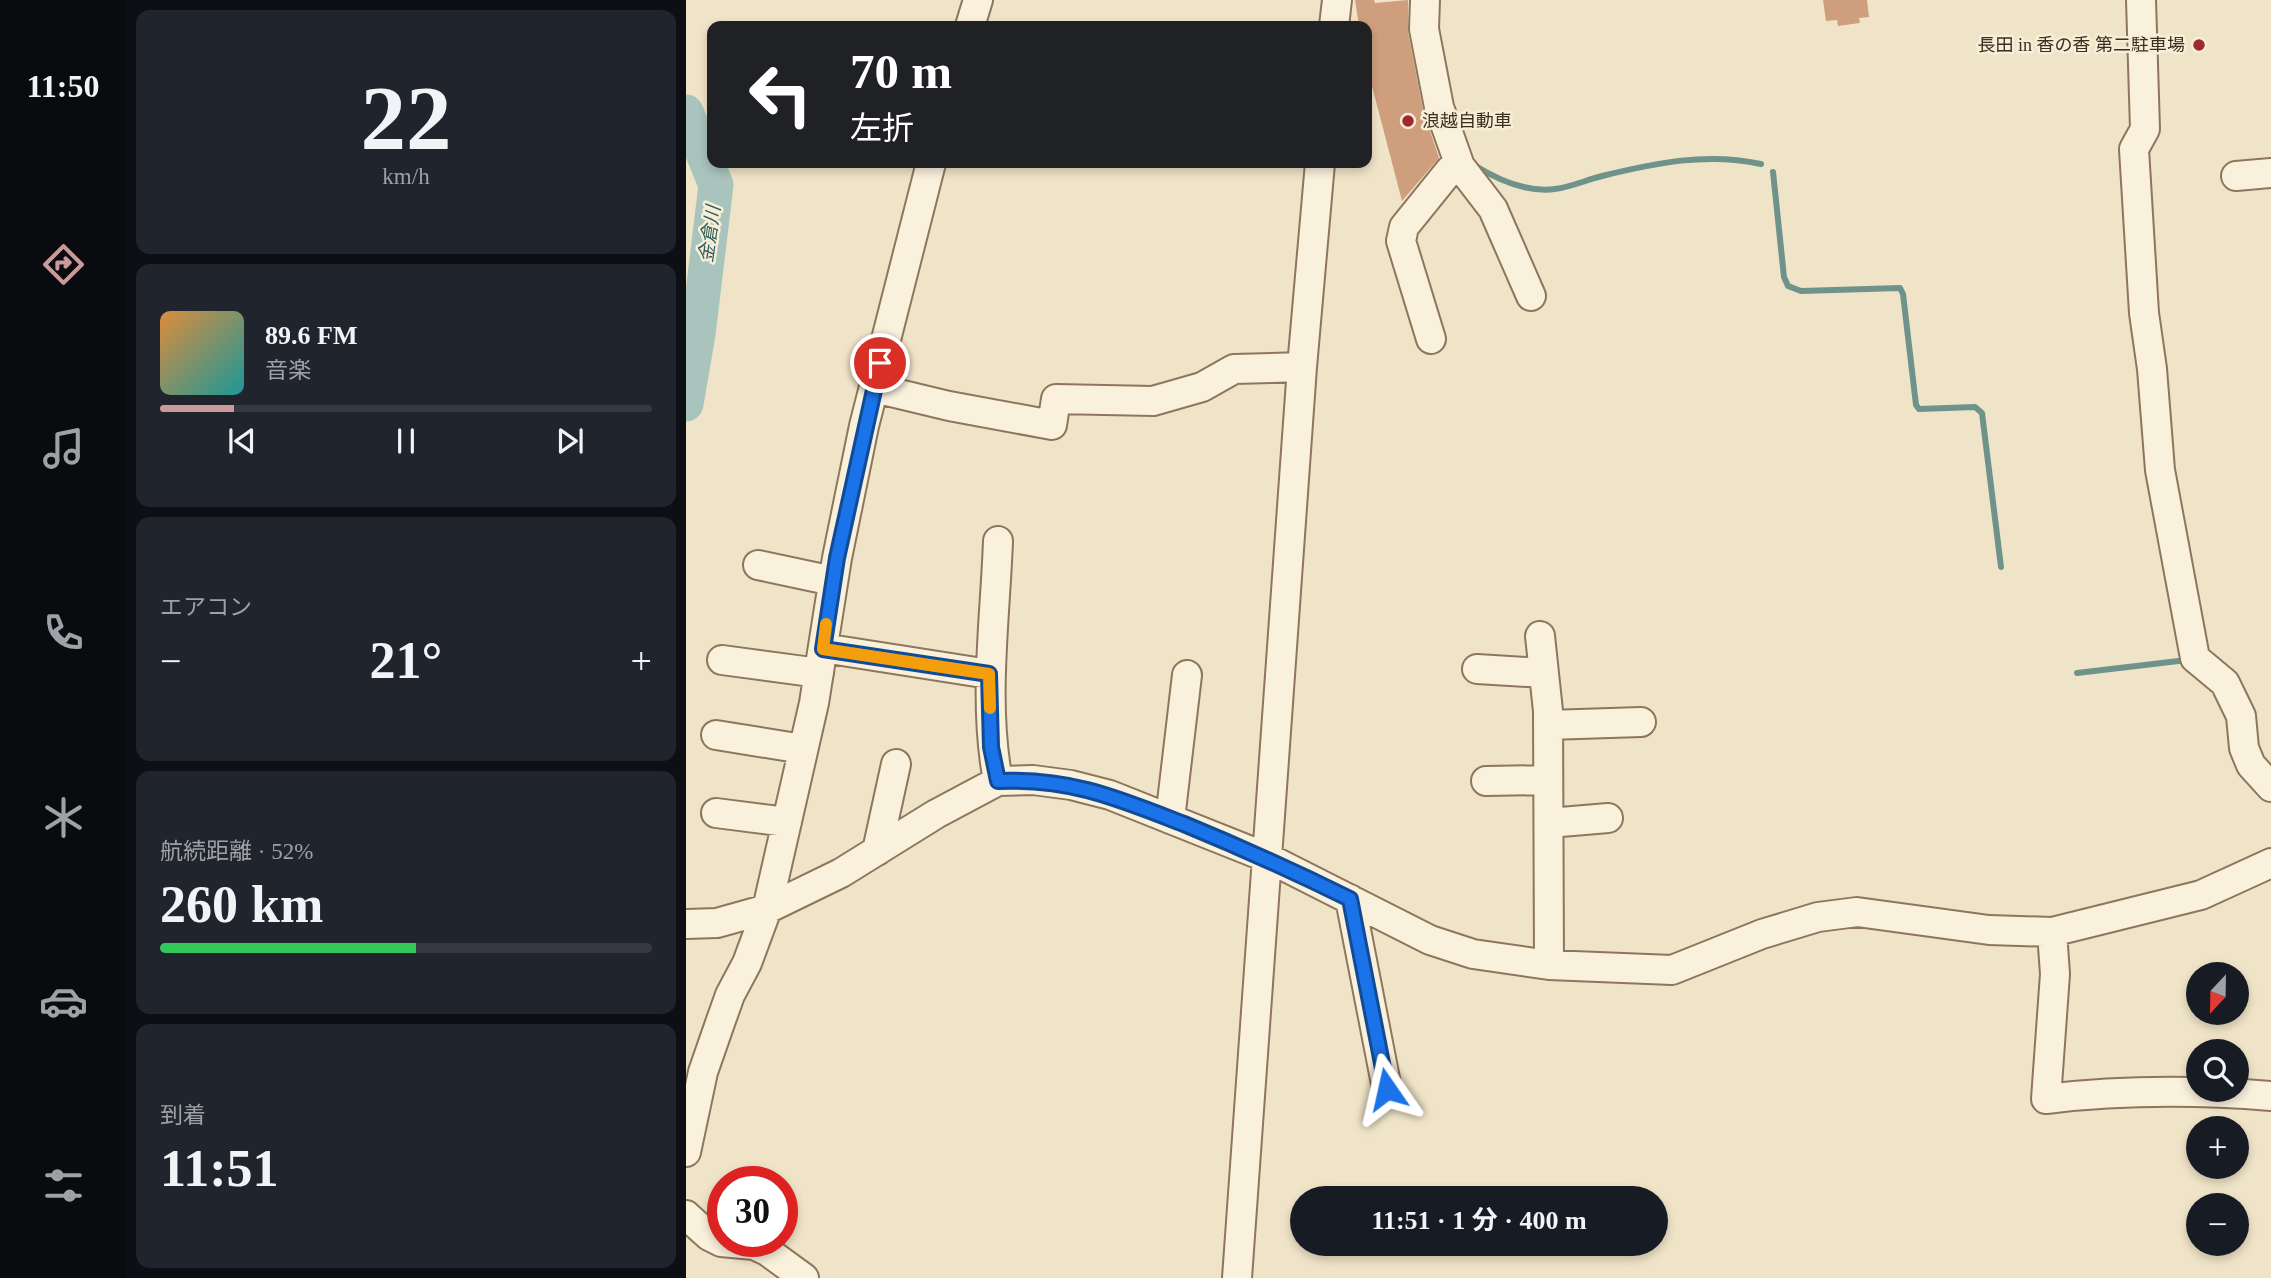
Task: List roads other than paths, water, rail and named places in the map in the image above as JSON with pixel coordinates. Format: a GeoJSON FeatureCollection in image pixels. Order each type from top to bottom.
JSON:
{"type":"FeatureCollection","features":[{"type":"Feature","properties":{"kind":"street"},"geometry":{"type":"LineString","coordinates":[[972,21],[978,0]]}},
{"type":"Feature","properties":{"kind":"street"},"geometry":{"type":"LineString","coordinates":[[1335,21],[1337,0]]}},
{"type":"Feature","properties":{"kind":"street"},"geometry":{"type":"LineString","coordinates":[[1425,0],[1424,29],[1431,74],[1439,107],[1460,166],[1493,208],[1531,296]]}},
{"type":"Feature","properties":{"kind":"street"},"geometry":{"type":"LineString","coordinates":[[2141,0],[2145,129],[2134,149],[2144,313],[2152,369],[2160,470],[2195,658],[2225,683],[2241,716],[2244,748],[2251,765],[2271,787]]}},
{"type":"Feature","properties":{"kind":"street"},"geometry":{"type":"LineString","coordinates":[[1431,339],[1401,241],[1404,227],[1450,170],[1460,166]]}},
{"type":"Feature","properties":{"kind":"street"},"geometry":{"type":"LineString","coordinates":[[686,1152],[703,1072],[766,909],[803,750],[821,661],[833,581],[874,388],[930,168]]}},
{"type":"Feature","properties":{"kind":"street"},"geometry":{"type":"LineString","coordinates":[[1237,1278],[1302,367],[1320,168]]}},
{"type":"Feature","properties":{"kind":"street"},"geometry":{"type":"LineString","coordinates":[[2236,176],[2271,173]]}},
{"type":"Feature","properties":{"kind":"street"},"geometry":{"type":"LineString","coordinates":[[874,388],[948,406],[1052,425],[1056,399],[1153,401],[1202,387],[1234,369],[1302,367]]}},
{"type":"Feature","properties":{"kind":"street"},"geometry":{"type":"LineString","coordinates":[[998,541],[989,674],[991,747],[998,781]]}},
{"type":"Feature","properties":{"kind":"street"},"geometry":{"type":"LineString","coordinates":[[758,565],[833,581]]}},
{"type":"Feature","properties":{"kind":"street"},"geometry":{"type":"LineString","coordinates":[[1540,636],[1548,725],[1549,965]]}},
{"type":"Feature","properties":{"kind":"street"},"geometry":{"type":"LineString","coordinates":[[722,660],[821,661],[989,674]]}},
{"type":"Feature","properties":{"kind":"street"},"geometry":{"type":"LineString","coordinates":[[1477,669],[1544,673]]}},
{"type":"Feature","properties":{"kind":"street"},"geometry":{"type":"LineString","coordinates":[[1170,819],[1187,675]]}},
{"type":"Feature","properties":{"kind":"street"},"geometry":{"type":"LineString","coordinates":[[1548,725],[1641,722]]}},
{"type":"Feature","properties":{"kind":"street"},"geometry":{"type":"LineString","coordinates":[[716,735],[803,750]]}},
{"type":"Feature","properties":{"kind":"street"},"geometry":{"type":"LineString","coordinates":[[877,851],[896,764]]}},
{"type":"Feature","properties":{"kind":"street"},"geometry":{"type":"LineString","coordinates":[[686,924],[717,923],[766,909],[841,873],[936,814],[998,781],[1033,780],[1071,785],[1110,795],[1268,858],[1430,940],[1473,954],[1549,965],[1672,970],[1762,934],[1818,917],[1857,912],[1989,930],[2052,932],[2201,895],[2271,863]]}},
{"type":"Feature","properties":{"kind":"street"},"geometry":{"type":"LineString","coordinates":[[1486,781],[1548,780]]}},
{"type":"Feature","properties":{"kind":"street"},"geometry":{"type":"LineString","coordinates":[[716,813],[787,822]]}},
{"type":"Feature","properties":{"kind":"street"},"geometry":{"type":"LineString","coordinates":[[1549,823],[1608,818]]}},
{"type":"Feature","properties":{"kind":"street"},"geometry":{"type":"LineString","coordinates":[[1350,899],[1387,1089]]}},
{"type":"Feature","properties":{"kind":"street"},"geometry":{"type":"LineString","coordinates":[[2052,932],[2055,974],[2046,1099],[2105,1092],[2228,1093],[2271,1097]]}},
{"type":"Feature","properties":{"kind":"street"},"geometry":{"type":"LineString","coordinates":[[686,1215],[709,1236],[721,1242],[754,1245],[767,1251],[804,1278]]}},
{"type":"Feature","properties":{"kind":"waterway","name":"金倉川"},"geometry":{"type":"LineString","coordinates":[[686,112],[707,163]]}},
{"type":"Feature","properties":{"kind":"waterway"},"geometry":{"type":"LineString","coordinates":[[1474,165],[1513,184],[1544,190],[1567,187],[1642,167],[1681,161],[1721,159],[1761,164]]}},
{"type":"Feature","properties":{"kind":"waterway","name":"金倉川"},"geometry":{"type":"LineString","coordinates":[[686,404],[698,334],[716,185],[709,168]]}},
{"type":"Feature","properties":{"kind":"waterway"},"geometry":{"type":"LineString","coordinates":[[1773,172],[1784,277],[1788,286],[1801,291],[1900,288],[1903,294],[1916,405],[1919,409],[1975,407],[1982,413],[2001,567]]}},
{"type":"Feature","properties":{"kind":"waterway"},"geometry":{"type":"LineString","coordinates":[[2077,673],[2187,660]]}},
{"type":"Feature","properties":{"kind":"place","name":"長田 in 香の香 第二駐車場"},"geometry":{"type":"Point","coordinates":[2199,45]}},
{"type":"Feature","properties":{"kind":"place","name":"浪越自動車"},"geometry":{"type":"Point","coordinates":[1408,121]}}]}
